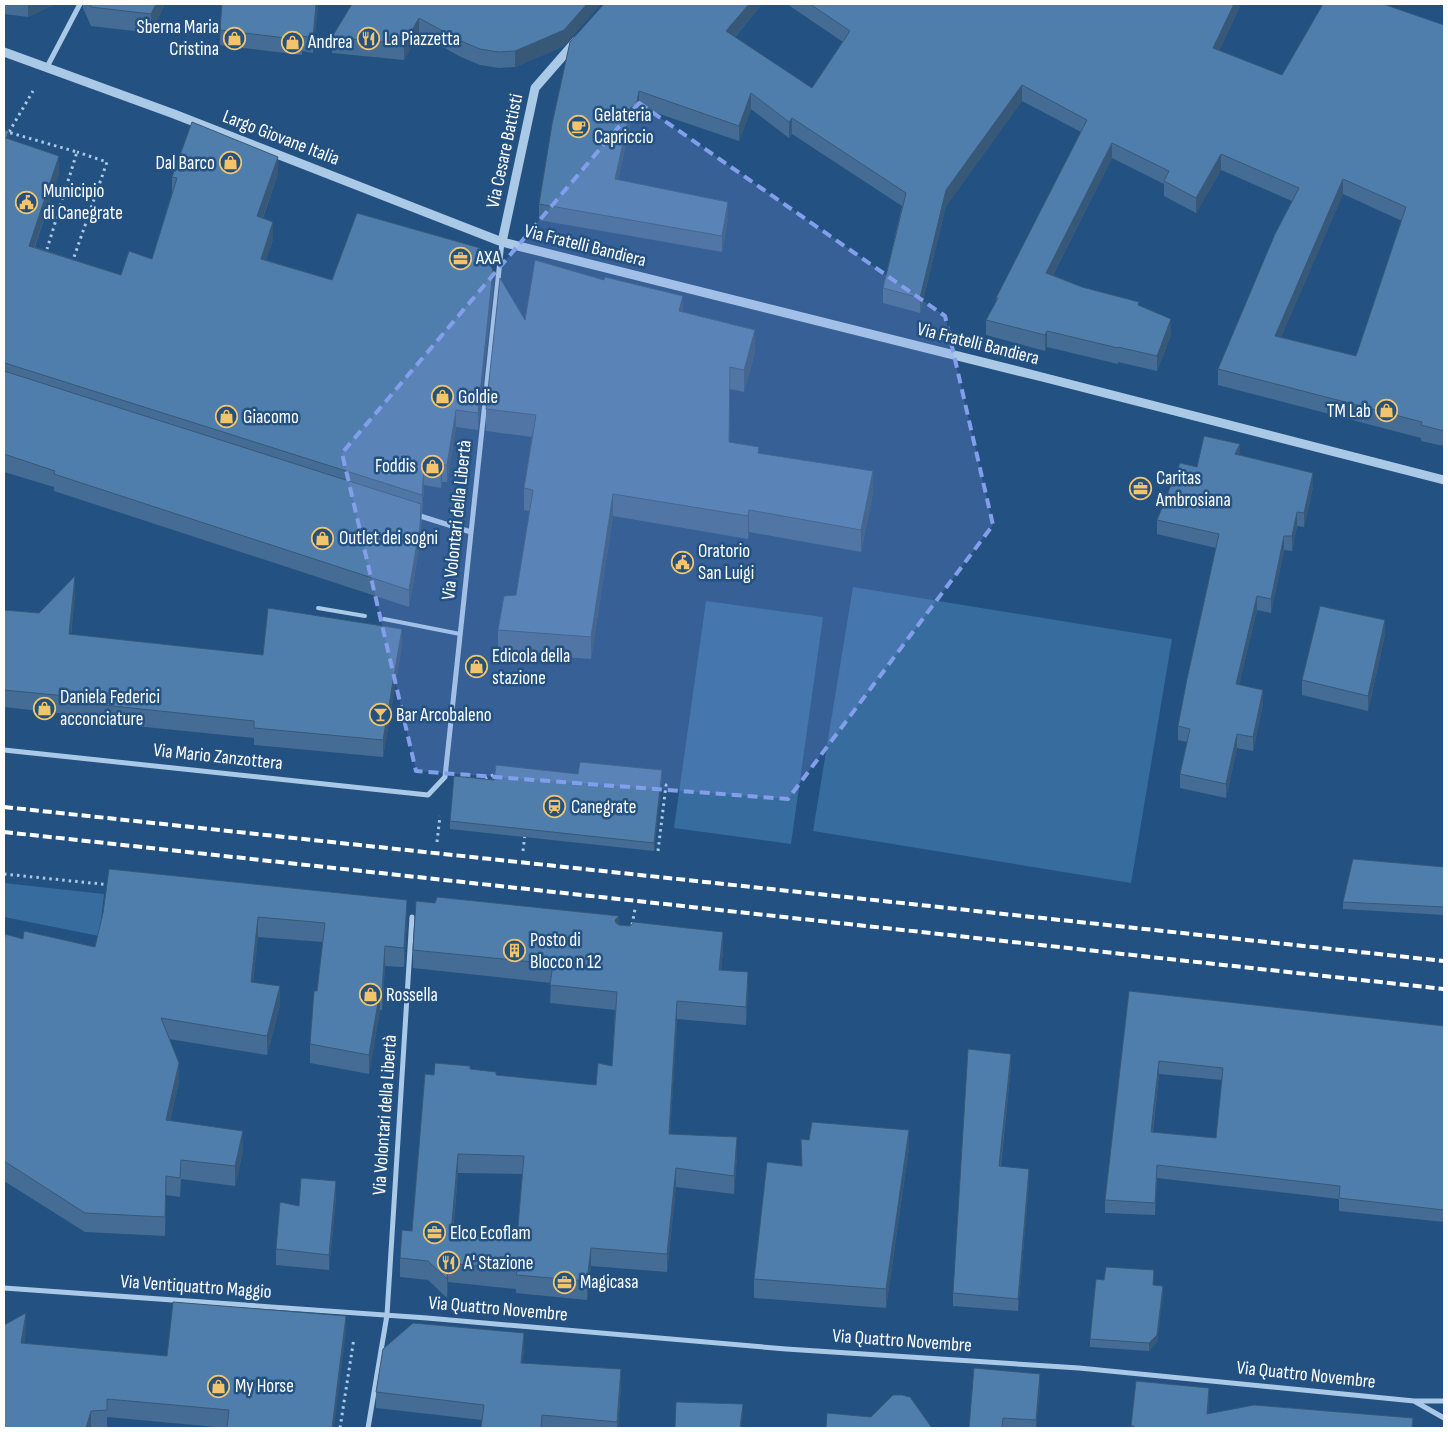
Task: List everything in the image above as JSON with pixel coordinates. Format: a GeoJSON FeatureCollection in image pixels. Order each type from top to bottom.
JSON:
{"type":"FeatureCollection","features":[{"type":"Feature","properties":{"kind":"street"},"geometry":{"type":"LineString","coordinates":[[47,67],[80,4]]}},
{"type":"Feature","properties":{"kind":"street","name":"Via Cesare Battisti"},"geometry":{"type":"LineString","coordinates":[[502,242],[535,88],[584,32]]}},
{"type":"Feature","properties":{"kind":"street","name":"Largo Giovane Italia"},"geometry":{"type":"LineString","coordinates":[[4,52],[174,114],[502,242]]}},
{"type":"Feature","properties":{"kind":"street","name":"Via Fratelli Bandiera"},"geometry":{"type":"LineString","coordinates":[[502,242],[1052,379],[1444,480]]}},
{"type":"Feature","properties":{"kind":"street","name":"Via Volontari della Libertà"},"geometry":{"type":"LineString","coordinates":[[428,795],[445,777],[502,242]]}},
{"type":"Feature","properties":{"kind":"street"},"geometry":{"type":"LineString","coordinates":[[414,514],[471,532]]}},
{"type":"Feature","properties":{"kind":"street","name":"Via Mario Zanzottera"},"geometry":{"type":"LineString","coordinates":[[4,750],[428,795]]}},
{"type":"Feature","properties":{"kind":"street","name":"Via Volontari della Libertà"},"geometry":{"type":"LineString","coordinates":[[368,1428],[387,1315],[412,917]]}},
{"type":"Feature","properties":{"kind":"street","name":"Via Ventiquattro Maggio"},"geometry":{"type":"LineString","coordinates":[[4,1288],[387,1315]]}},
{"type":"Feature","properties":{"kind":"street","name":"Via Quattro Novembre"},"geometry":{"type":"LineString","coordinates":[[387,1315],[776,1348],[1079,1368],[1414,1401],[1444,1402]]}},
{"type":"Feature","properties":{"kind":"street","name":"Via Quattro Novembre"},"geometry":{"type":"LineString","coordinates":[[1414,1401],[1444,1418]]}},
{"type":"Feature","properties":{"kind":"lane"},"geometry":{"type":"LineString","coordinates":[[318,608],[365,616]]}},
{"type":"Feature","properties":{"kind":"lane"},"geometry":{"type":"LineString","coordinates":[[384,619],[460,634]]}},
{"type":"Feature","properties":{"kind":"path"},"geometry":{"type":"LineString","coordinates":[[9,132],[47,67]]}},
{"type":"Feature","properties":{"kind":"path"},"geometry":{"type":"LineString","coordinates":[[4,131],[107,162],[71,266]]}},
{"type":"Feature","properties":{"kind":"path"},"geometry":{"type":"LineString","coordinates":[[47,249],[78,152]]}},
{"type":"Feature","properties":{"kind":"path"},"geometry":{"type":"LineString","coordinates":[[477,782],[496,773],[505,774]]}},
{"type":"Feature","properties":{"kind":"path"},"geometry":{"type":"LineString","coordinates":[[658,851],[666,785],[661,784]]}},
{"type":"Feature","properties":{"kind":"path"},"geometry":{"type":"LineString","coordinates":[[523,851],[526,827]]}},
{"type":"Feature","properties":{"kind":"path"},"geometry":{"type":"LineString","coordinates":[[437,842],[439,828]]}},
{"type":"Feature","properties":{"kind":"path"},"geometry":{"type":"LineString","coordinates":[[4,874],[120,886]]}},
{"type":"Feature","properties":{"kind":"path"},"geometry":{"type":"LineString","coordinates":[[632,927],[635,909]]}},
{"type":"Feature","properties":{"kind":"path"},"geometry":{"type":"LineString","coordinates":[[340,1428],[358,1313]]}},
{"type":"Feature","properties":{"kind":"highlighted area"},"geometry":{"type":"Polygon","coordinates":[[[639,103],[945,316],[993,525],[788,799],[416,771],[342,453],[639,103]]]}},
{"type":"Feature","properties":{"kind":"shaded area"},"geometry":{"type":"Polygon","coordinates":[[[853,587],[1172,639],[1131,883],[813,831],[853,587]]]}},
{"type":"Feature","properties":{"kind":"shaded area"},"geometry":{"type":"Polygon","coordinates":[[[706,601],[823,617],[791,844],[674,828],[706,601]]]}},
{"type":"Feature","properties":{"kind":"shaded area"},"geometry":{"type":"Polygon","coordinates":[[[4,883],[104,894],[99,936],[4,917],[4,883]]]}},
{"type":"Feature","properties":{"kind":"building"},"geometry":{"type":"Polygon","coordinates":[[[90,4],[156,4],[151,14],[91,7],[90,4]]]}},
{"type":"Feature","properties":{"kind":"building"},"geometry":{"type":"Polygon","coordinates":[[[222,4],[316,4],[313,38],[302,36],[302,40],[220,30],[222,4]]]}},
{"type":"Feature","properties":{"kind":"building"},"geometry":{"type":"Polygon","coordinates":[[[352,4],[587,4],[564,30],[515,51],[499,52],[480,49],[461,41],[419,18],[404,44],[332,37],[352,4]]]}},
{"type":"Feature","properties":{"kind":"building"},"geometry":{"type":"Polygon","coordinates":[[[604,4],[749,4],[726,31],[812,88],[850,31],[810,4],[1234,4],[1213,48],[1282,75],[1323,4],[1383,4],[1444,25],[1444,431],[1421,425],[1422,422],[1218,369],[1275,234],[1299,188],[1221,154],[1196,198],[1164,181],[1169,171],[1112,143],[1046,273],[1082,287],[1139,302],[1138,305],[1171,319],[1157,356],[1047,331],[1045,335],[986,320],[1087,120],[1022,85],[946,190],[920,298],[883,288],[906,193],[792,118],[789,122],[751,93],[739,126],[639,91],[636,107],[631,107],[615,179],[728,202],[722,236],[539,204],[552,124],[570,42],[604,4]],[[1343,179],[1275,336],[1356,356],[1406,207],[1343,179]]]}},
{"type":"Feature","properties":{"kind":"building"},"geometry":{"type":"Polygon","coordinates":[[[192,122],[278,157],[257,216],[273,222],[261,259],[332,280],[357,213],[480,248],[493,270],[478,413],[456,410],[447,465],[442,465],[441,471],[424,468],[422,495],[4,363],[4,130],[9,131],[6,138],[59,156],[29,246],[121,275],[129,251],[152,259],[177,178],[172,177],[192,122]]]}},
{"type":"Feature","properties":{"kind":"building"},"geometry":{"type":"Polygon","coordinates":[[[535,260],[604,280],[605,277],[683,296],[679,311],[755,330],[744,370],[730,367],[729,442],[759,447],[758,453],[873,471],[861,530],[749,510],[748,516],[613,494],[591,637],[498,630],[504,596],[516,595],[533,490],[524,488],[536,415],[486,409],[500,278],[525,320],[535,260]]]}},
{"type":"Feature","properties":{"kind":"building"},"geometry":{"type":"Polygon","coordinates":[[[4,371],[421,504],[420,526],[409,590],[54,474],[55,471],[4,454],[4,371]]]}},
{"type":"Feature","properties":{"kind":"building"},"geometry":{"type":"Polygon","coordinates":[[[1204,436],[1240,444],[1235,454],[1313,473],[1304,513],[1297,512],[1292,536],[1284,536],[1271,599],[1257,596],[1236,684],[1263,690],[1253,737],[1237,734],[1226,784],[1180,774],[1190,729],[1178,726],[1219,534],[1157,520],[1180,463],[1197,467],[1204,436]]]}},
{"type":"Feature","properties":{"kind":"building"},"geometry":{"type":"Polygon","coordinates":[[[75,576],[69,634],[263,655],[268,608],[402,629],[383,740],[254,728],[254,721],[66,701],[66,696],[4,690],[4,610],[39,613],[75,576]]]}},
{"type":"Feature","properties":{"kind":"building"},"geometry":{"type":"Polygon","coordinates":[[[1320,606],[1385,620],[1368,696],[1302,680],[1320,606]]]}},
{"type":"Feature","properties":{"kind":"building"},"geometry":{"type":"Polygon","coordinates":[[[580,762],[662,770],[654,843],[450,821],[454,776],[494,780],[496,765],[578,774],[580,762]]]}},
{"type":"Feature","properties":{"kind":"building"},"geometry":{"type":"Polygon","coordinates":[[[1353,859],[1444,867],[1444,907],[1343,902],[1353,859]]]}},
{"type":"Feature","properties":{"kind":"building"},"geometry":{"type":"Polygon","coordinates":[[[109,869],[407,900],[404,948],[385,946],[382,991],[380,991],[369,1055],[310,1044],[314,991],[317,991],[325,923],[258,917],[251,982],[280,986],[267,1036],[161,1018],[179,1063],[166,1120],[243,1131],[235,1166],[181,1160],[180,1178],[166,1176],[165,1217],[85,1213],[4,1161],[5,934],[23,939],[24,931],[95,947],[103,913],[109,869]]]}},
{"type":"Feature","properties":{"kind":"building"},"geometry":{"type":"Polygon","coordinates":[[[437,897],[619,916],[615,920],[619,925],[630,926],[634,922],[723,932],[719,970],[748,972],[746,1007],[677,1001],[669,1134],[737,1137],[734,1176],[676,1168],[667,1254],[591,1248],[587,1281],[516,1275],[517,1270],[448,1263],[447,1279],[428,1261],[400,1258],[402,1230],[412,1231],[425,1074],[434,1075],[435,1063],[470,1066],[470,1069],[496,1072],[496,1075],[596,1085],[598,1063],[612,1066],[617,992],[550,985],[553,964],[413,950],[416,901],[435,903],[437,897]],[[458,1154],[451,1233],[517,1238],[524,1156],[458,1154]]]}},
{"type":"Feature","properties":{"kind":"building"},"geometry":{"type":"Polygon","coordinates":[[[1129,991],[1444,1026],[1444,1210],[1339,1198],[1340,1186],[1157,1165],[1155,1203],[1105,1200],[1129,991]],[[1159,1061],[1151,1132],[1216,1138],[1223,1068],[1159,1061]]]}},
{"type":"Feature","properties":{"kind":"building"},"geometry":{"type":"Polygon","coordinates":[[[968,1049],[1011,1054],[999,1166],[1029,1169],[1018,1299],[953,1293],[968,1049]]]}},
{"type":"Feature","properties":{"kind":"building"},"geometry":{"type":"Polygon","coordinates":[[[812,1122],[909,1130],[886,1289],[754,1279],[767,1162],[802,1166],[801,1139],[809,1140],[812,1122]]]}},
{"type":"Feature","properties":{"kind":"building"},"geometry":{"type":"Polygon","coordinates":[[[301,1178],[336,1181],[329,1255],[276,1249],[280,1202],[299,1206],[301,1178]]]}},
{"type":"Feature","properties":{"kind":"building"},"geometry":{"type":"Polygon","coordinates":[[[1106,1267],[1154,1270],[1153,1285],[1163,1286],[1157,1335],[1149,1343],[1090,1339],[1096,1279],[1104,1280],[1106,1267]]]}},
{"type":"Feature","properties":{"kind":"building"},"geometry":{"type":"Polygon","coordinates":[[[173,1302],[346,1316],[332,1428],[227,1428],[229,1410],[107,1399],[107,1410],[91,1411],[86,1428],[4,1428],[4,1325],[26,1313],[21,1343],[167,1356],[173,1302]]]}},
{"type":"Feature","properties":{"kind":"building"},"geometry":{"type":"Polygon","coordinates":[[[413,1323],[524,1333],[521,1363],[621,1369],[617,1422],[542,1415],[541,1428],[481,1428],[484,1405],[376,1392],[383,1349],[413,1323]]]}},
{"type":"Feature","properties":{"kind":"building"},"geometry":{"type":"Polygon","coordinates":[[[974,1368],[1040,1374],[1036,1420],[1003,1418],[1002,1428],[969,1428],[974,1368]]]}},
{"type":"Feature","properties":{"kind":"building"},"geometry":{"type":"Polygon","coordinates":[[[1136,1381],[1209,1388],[1207,1414],[1254,1405],[1413,1418],[1412,1428],[1134,1428],[1134,1426],[1131,1426],[1136,1381]]]}},
{"type":"Feature","properties":{"kind":"building"},"geometry":{"type":"Polygon","coordinates":[[[893,1395],[910,1397],[932,1428],[826,1428],[827,1413],[871,1417],[893,1395]]]}},
{"type":"Feature","properties":{"kind":"building"},"geometry":{"type":"Polygon","coordinates":[[[676,1402],[743,1404],[740,1428],[675,1428],[676,1402]]]}},
{"type":"Feature","properties":{"kind":"railway"},"geometry":{"type":"LineString","coordinates":[[4,807],[1444,961]]}},
{"type":"Feature","properties":{"kind":"railway"},"geometry":{"type":"LineString","coordinates":[[4,832],[1444,989]]}},
{"type":"Feature","properties":{"kind":"place","name":"Sberna Maria Cristina"},"geometry":{"type":"Point","coordinates":[235,38]}},
{"type":"Feature","properties":{"kind":"place","name":"La Piazzetta"},"geometry":{"type":"Point","coordinates":[368,39]}},
{"type":"Feature","properties":{"kind":"place","name":"Andrea"},"geometry":{"type":"Point","coordinates":[292,42]}},
{"type":"Feature","properties":{"kind":"place","name":"Gelateria Capriccio"},"geometry":{"type":"Point","coordinates":[578,126]}},
{"type":"Feature","properties":{"kind":"place","name":"Dal Barco"},"geometry":{"type":"Point","coordinates":[231,163]}},
{"type":"Feature","properties":{"kind":"place","name":"Municipio di Canegrate"},"geometry":{"type":"Point","coordinates":[27,202]}},
{"type":"Feature","properties":{"kind":"place","name":"AXA"},"geometry":{"type":"Point","coordinates":[460,258]}},
{"type":"Feature","properties":{"kind":"place","name":"Goldie"},"geometry":{"type":"Point","coordinates":[442,397]}},
{"type":"Feature","properties":{"kind":"place","name":"TM Lab"},"geometry":{"type":"Point","coordinates":[1387,411]}},
{"type":"Feature","properties":{"kind":"place","name":"Giacomo"},"geometry":{"type":"Point","coordinates":[227,417]}},
{"type":"Feature","properties":{"kind":"place","name":"Foddis"},"geometry":{"type":"Point","coordinates":[432,466]}},
{"type":"Feature","properties":{"kind":"place","name":"Caritas Ambrosiana"},"geometry":{"type":"Point","coordinates":[1140,489]}},
{"type":"Feature","properties":{"kind":"place","name":"Outlet dei sogni"},"geometry":{"type":"Point","coordinates":[323,538]}},
{"type":"Feature","properties":{"kind":"place","name":"Oratorio San Luigi"},"geometry":{"type":"Point","coordinates":[682,562]}},
{"type":"Feature","properties":{"kind":"place","name":"Edicola della stazione"},"geometry":{"type":"Point","coordinates":[476,667]}},
{"type":"Feature","properties":{"kind":"place","name":"Daniela Federici acconciature"},"geometry":{"type":"Point","coordinates":[44,708]}},
{"type":"Feature","properties":{"kind":"place","name":"Bar Arcobaleno"},"geometry":{"type":"Point","coordinates":[380,715]}},
{"type":"Feature","properties":{"kind":"place","name":"Canegrate"},"geometry":{"type":"Point","coordinates":[555,807]}},
{"type":"Feature","properties":{"kind":"place","name":"Posto di Blocco n 12"},"geometry":{"type":"Point","coordinates":[514,951]}},
{"type":"Feature","properties":{"kind":"place","name":"Rossella"},"geometry":{"type":"Point","coordinates":[370,995]}},
{"type":"Feature","properties":{"kind":"place","name":"Elco Ecoflam"},"geometry":{"type":"Point","coordinates":[434,1233]}},
{"type":"Feature","properties":{"kind":"place","name":"A' Stazione"},"geometry":{"type":"Point","coordinates":[448,1263]}},
{"type":"Feature","properties":{"kind":"place","name":"Magicasa"},"geometry":{"type":"Point","coordinates":[564,1282]}},
{"type":"Feature","properties":{"kind":"place","name":"My Horse"},"geometry":{"type":"Point","coordinates":[219,1386]}}]}
